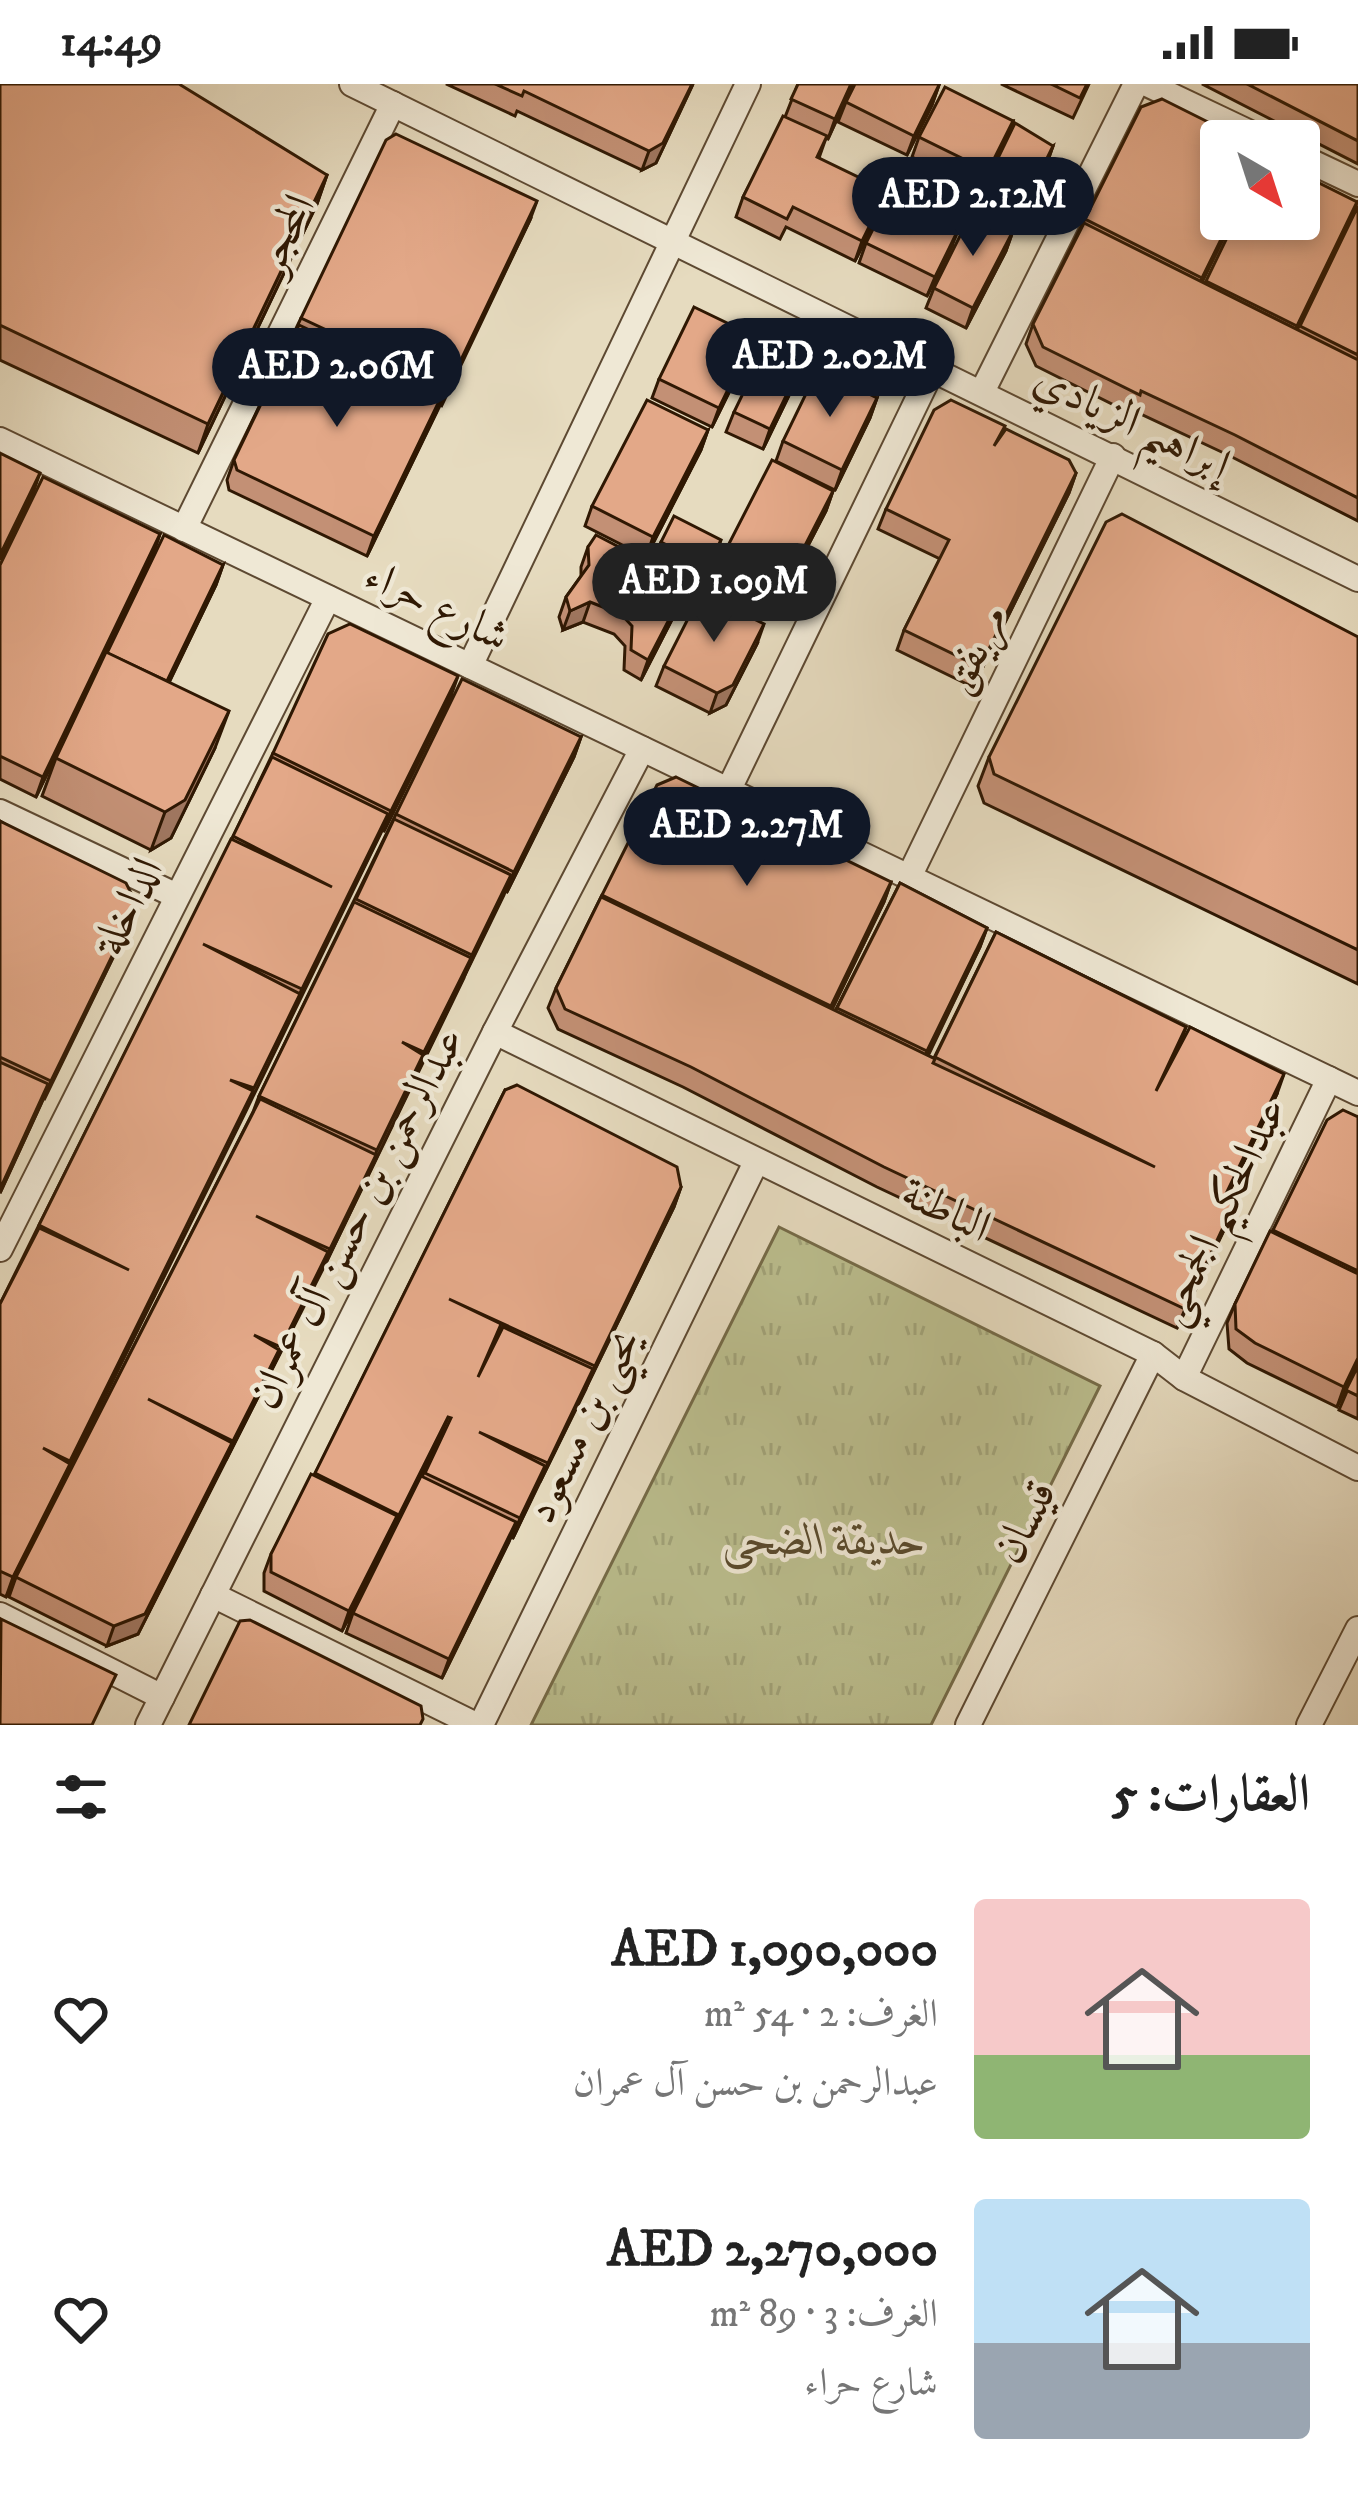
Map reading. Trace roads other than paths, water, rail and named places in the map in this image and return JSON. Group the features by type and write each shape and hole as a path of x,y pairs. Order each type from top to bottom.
{"street":[{"name":"إبراهيم الزيادي","path":"352,84 1358,580"},
{"path":"470,666 748,84"},
{"path":"982,392 1136,84"},
{"path":"1147,84 1223,120"},
{"name":"المحجر","path":"184,529 393,104"},
{"path":"1320,166 1358,184"},
{"path":"728,790 932,370"},
{"name":"شارع حراء","path":"0,440 1358,1092"},
{"name":"مريفق","path":"909,877 1113,456"},
{"name":"الداخلة","path":"0,1249 328,598"},
{"name":"عبدالرحمن بن حسن آل عمران","path":"148,1725 642,748"},
{"path":"0,812 177,896"},
{"name":"الباطنة","path":"495,1032 1153,1354 1184,1378 1358,1468"},
{"name":"عبدالحكيم الجمحي","path":"1184,1378 1329,1079"},
{"name":"يحيى بن مسعود","path":"478,1725 756,1162"},
{"name":"قيسان","path":"971,1719 1153,1354"},
{"path":"213,1595 478,1725"},
{"path":"0,1616 162,1696"},
{"path":"1309,1725 1358,1629"},
{"path":"971,1719 998,1725"}],"park label":[{"name":"حديقة الضحى","path":"824,1538"}]}
